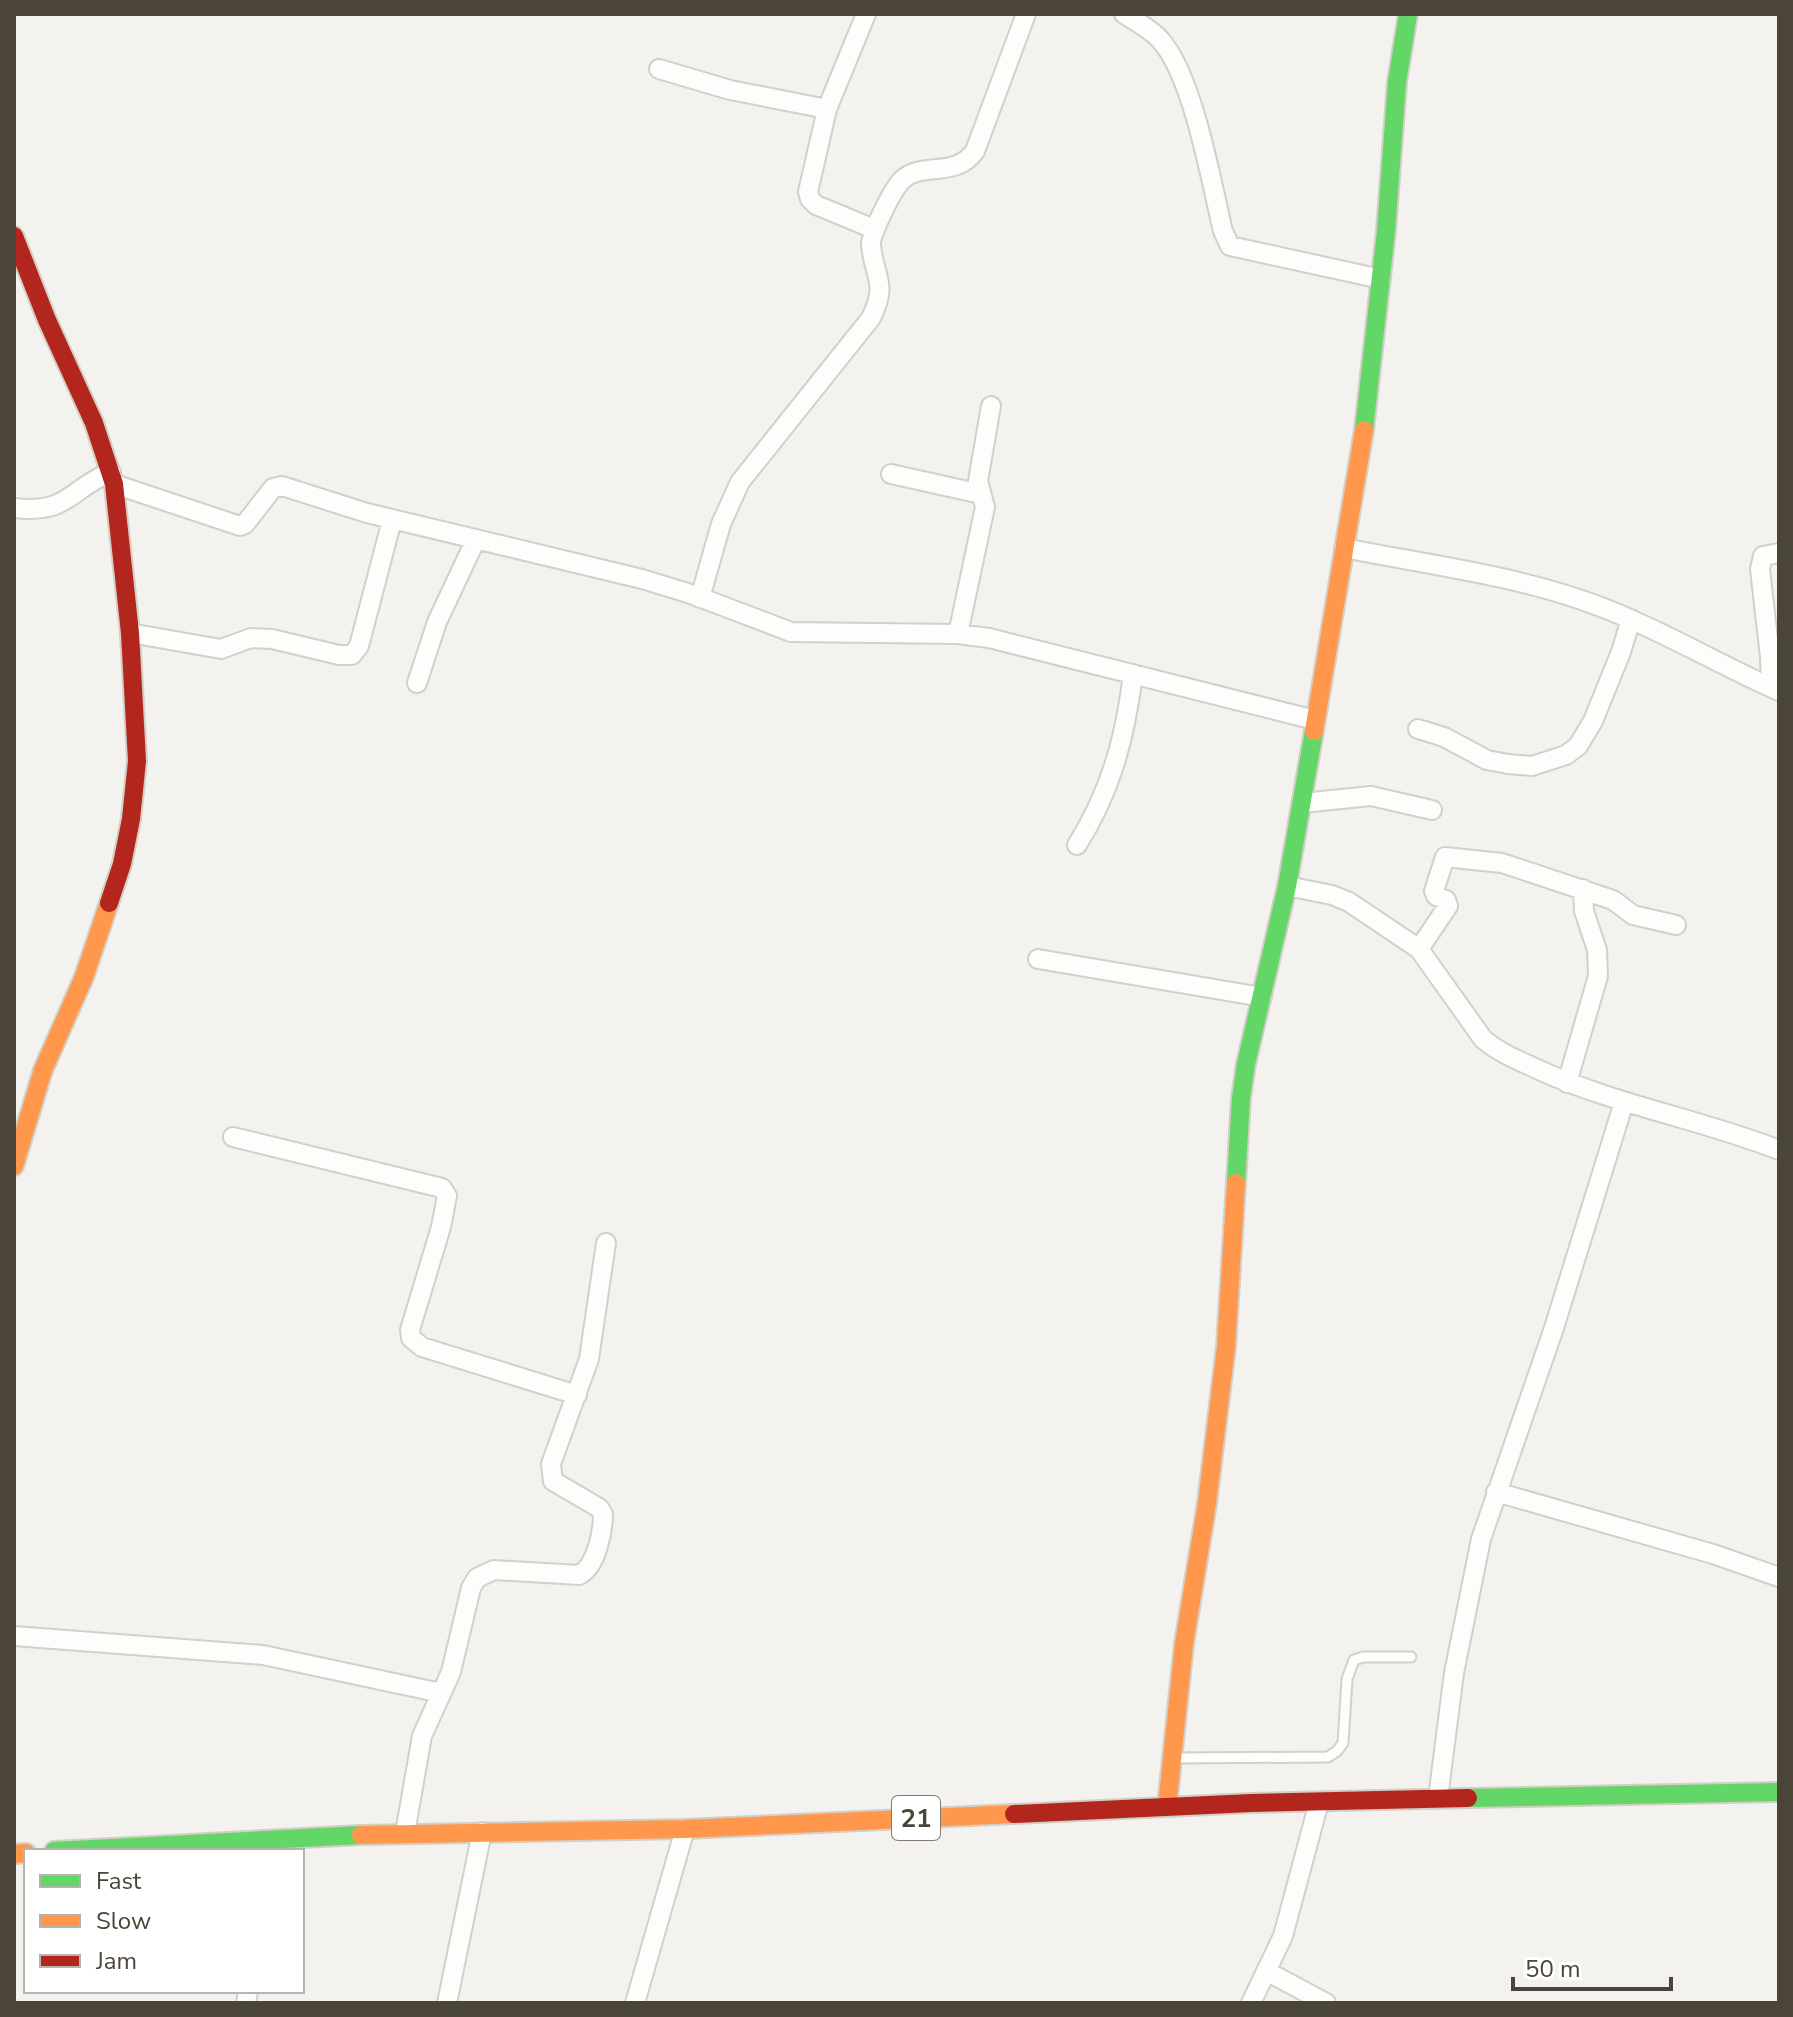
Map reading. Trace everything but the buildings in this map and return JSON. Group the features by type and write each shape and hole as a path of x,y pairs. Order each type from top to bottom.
{"main road":[{"path":"1167,1807 1184,1644 1207,1503 1226,1347 1241,1098 1287,886 1363,444 1381,279 1397,82 1408,14"},
{"path":"14,236 47,320 94,423 112,478 130,633 137,761 131,819 122,864 84,977 43,1070 14,1166"},
{"name":"21","path":"118,1849 277,1844 405,1833 685,1829 1167,1807 1779,1792"}],"street":[{"path":"866,14 827,109 808,192 816,205 874,229"},
{"path":"696,596 721,524 740,482 871,318 877,306 881,286 871,246 874,229 903,179 912,174 959,166 969,160 1026,14"},
{"path":"1124,14 1162,41 1174,60 1196,120 1223,231 1230,246 1381,279"},
{"path":"659,69 730,90 827,109"},
{"path":"958,634 985,507 978,481 991,406"},
{"path":"891,474 981,494"},
{"path":"14,508 48,509 66,502 92,480 112,478 240,526 277,486 392,520 642,579 791,632 958,634 989,638 1315,720"},
{"path":"130,633 221,649 258,637 339,655 352,655 359,646 392,520"},
{"path":"417,683 437,622 476,539"},
{"path":"1344,548 1566,595 1631,619 1775,689"},
{"path":"1775,689 1760,569 1763,556 1779,553"},
{"path":"1418,729 1444,737 1487,760 1508,764 1532,766 1566,755 1578,746 1593,721 1631,619"},
{"path":"1077,845 1103,801 1113,774 1133,674"},
{"path":"1302,803 1371,796 1432,810"},
{"path":"1419,949 1448,906 1446,900 1434,894 1445,857 1502,863 1619,902 1633,915 1676,925"},
{"path":"1287,886 1341,898 1384,923 1419,949 1483,1039 1494,1049 1567,1083 1736,1133 1779,1150"},
{"path":"1567,1083 1598,976 1599,962 1584,911 1583,889"},
{"path":"1038,959 1262,997"},
{"path":"1438,1798 1460,1635 1481,1539 1554,1328 1624,1102"},
{"path":"233,1137 442,1188 447,1196 441,1227 410,1330 411,1338 422,1347 577,1395"},
{"path":"405,1833 422,1736 451,1672 471,1588 477,1578 494,1570 579,1575 586,1572 596,1550 603,1514 599,1508 553,1481 550,1472 589,1359 606,1243"},
{"path":"1496,1492 1713,1554 1779,1577"},
{"path":"14,1636 263,1655 441,1693"},
{"path":"1251,2003 1283,1936 1319,1802"},
{"path":"635,2003 671,1887 685,1829"},
{"path":"447,2003 482,1832"},
{"path":"1266,1971 1326,2003"}],"lane":[{"path":"1172,1758 1328,1757 1343,1743 1347,1679 1354,1660 1363,1657 1411,1657"}],"traffic: fast":[{"path":"1364,430 1386,231 1397,82 1408,14"},
{"path":"1236,1183 1246,1064 1287,886 1314,731"},
{"path":"1468,1798 1779,1792"},
{"path":"92,1849 361,1835"}],"traffic: slow":[{"path":"1314,731 1364,430"},
{"path":"14,1166 43,1070 84,977 109,903"},
{"path":"1167,1807 1184,1644 1207,1503 1226,1347 1236,1183"},
{"path":"361,1835 685,1829 1014,1814"},
{"path":"14,1854 24,1853"}],"traffic: jam":[{"path":"14,236 47,320 94,423 114,484 130,633 137,761 131,819 122,864 109,903"},
{"path":"1014,1814 1251,1803 1468,1798"}]}
